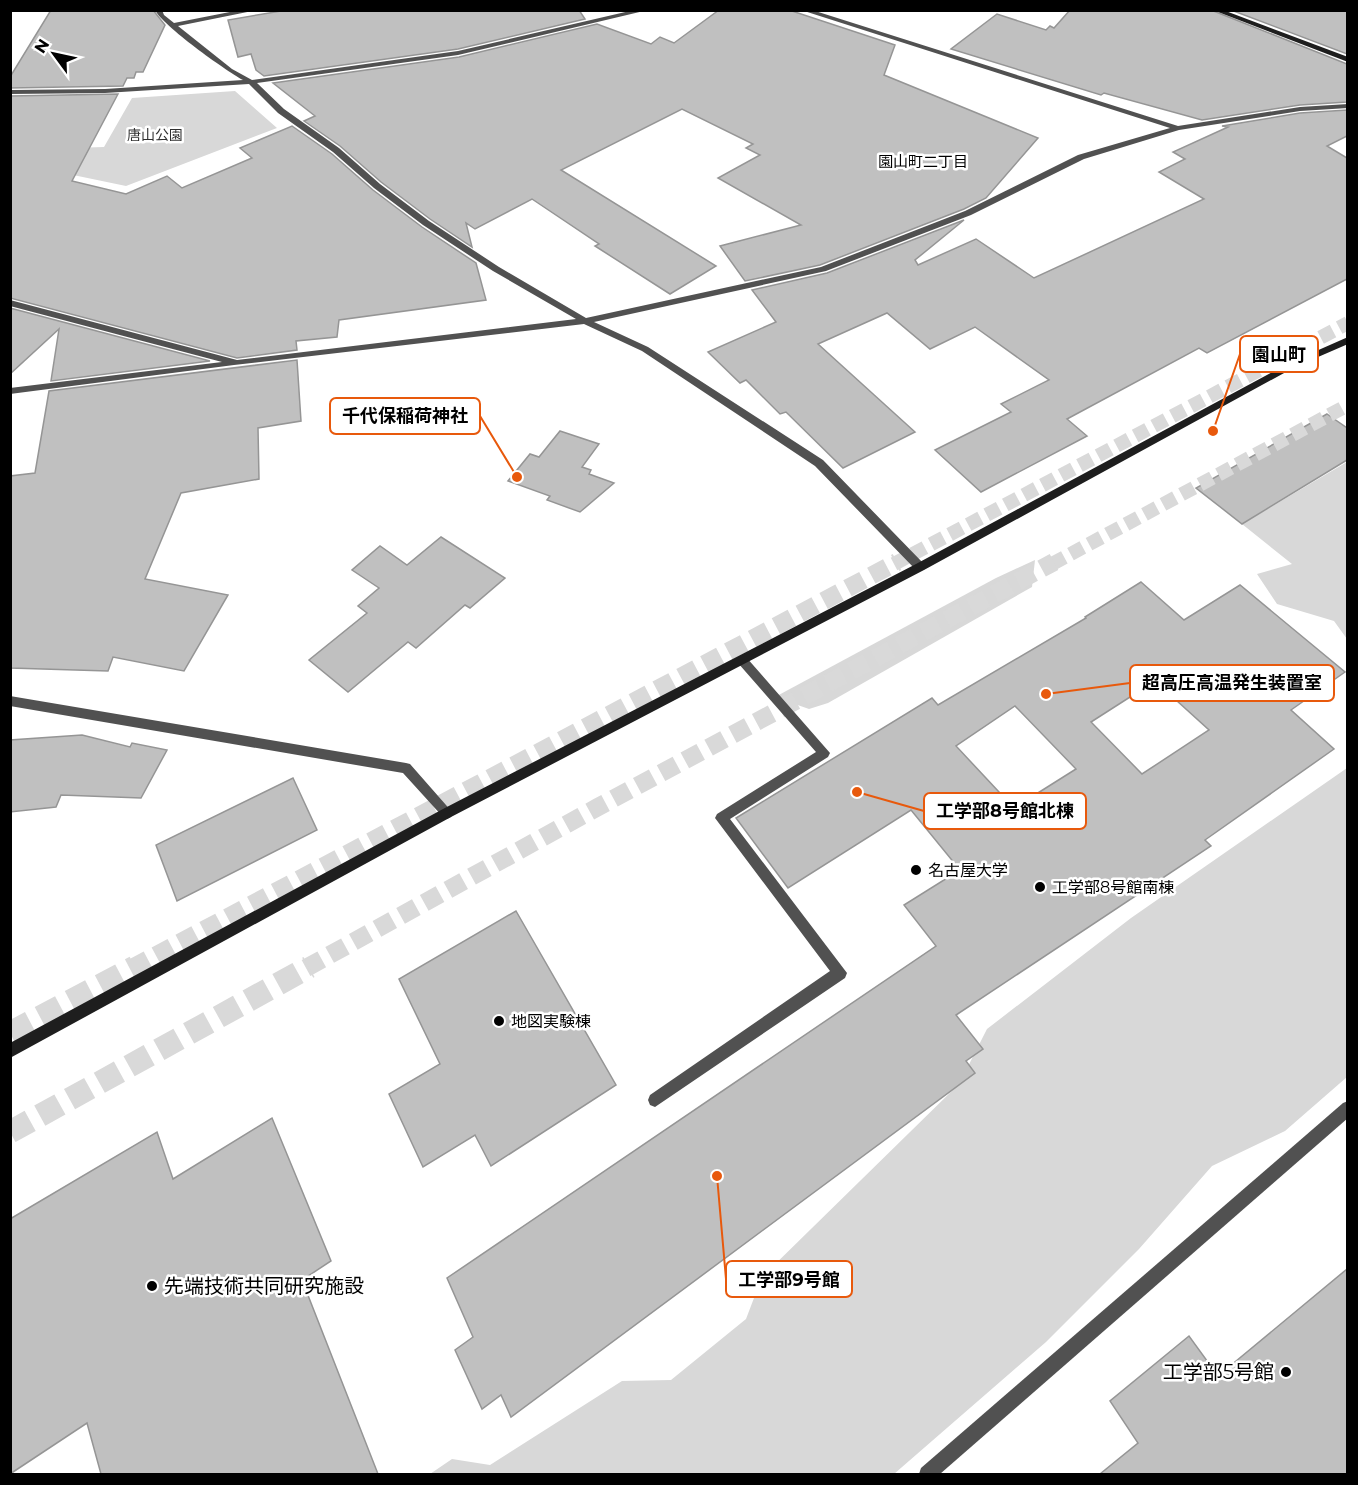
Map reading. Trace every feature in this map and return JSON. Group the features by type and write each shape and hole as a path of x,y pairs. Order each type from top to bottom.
{"street":[{"path":"159,10 161,16 172,25 230,70 251,82 281,111 336,150 426,224 496,269 585,321 645,349 819,463 920,567"},
{"path":"172,25 254,10"},
{"path":"10,92 105,91 251,82 458,53 645,10"},
{"path":"804,10 1178,128"},
{"path":"1216,10 1347,60"},
{"path":"10,391 585,321 823,269 968,213 1081,157 1178,128 1300,108 1347,106"},
{"path":"10,303 237,363"},
{"path":"10,1051 447,813 920,567 1292,365 1347,340"},
{"path":"655,1100 840,974 720,818 824,753 742,660"},
{"path":"10,701 406,768 447,813"},
{"path":"927,1474 1347,1108"}],"green space":[{"name":"唐山公園","path":"235,91 277,128 126,186 25,165 39,149 104,147 132,98"},
{"path":"1347,462 1347,639 1334,621 1277,604 1257,574 1292,564 1242,524"},
{"path":"1035,560 1032,587 828,703 809,709 775,697 996,578"},
{"path":"1347,768 1347,1077 1285,1131 1212,1166 1139,1249 1046,1342 894,1474 430,1474 452,1459 490,1465 622,1381 671,1380 746,1319 762,1277 959,1084 987,1029 1131,918"}],"building":[{"path":"51,10 153,10 165,25 143,72 136,72 134,78 127,78 123,86 10,88 10,77"},
{"path":"287,10 579,10 585,19 458,49 264,76 256,70 251,54 238,57 228,20"},
{"path":"719,10 789,10 895,45 884,75 1038,138 986,198 964,209 820,265 745,281 720,246 801,225 718,178 760,155 746,148 753,144 682,109 561,170 716,266 670,294 595,246 599,244 532,199 475,229 466,223 472,247 430,219 381,182 340,146 304,121 315,116 273,83 459,57 597,24 651,44 660,37 674,43"},
{"path":"1070,10 1211,10 1347,64 1347,102 1300,105 1202,120 1104,93 1101,95 951,49 997,14 1046,30 1050,26 1054,28"},
{"path":"1231,10 1347,10 1347,54"},
{"path":"118,94 72,181 126,194 167,176 182,188 252,158 240,148 292,126 332,154 373,190 422,227 476,263 486,300 339,320 337,337 296,341 297,350 237,358 10,298 10,96"},
{"path":"1347,110 1347,136 1327,146 1347,158 1347,279 1207,353 1199,348 1067,419 1087,436 981,492 935,450 1011,412 1001,404 1049,380 975,327 930,349 887,313 818,344 915,432 843,468 786,412 780,414 746,380 740,383 708,352 776,322 752,290 827,273 964,220 915,260 918,265 976,239 1034,278 1204,199 1159,172 1185,159 1173,152 1228,127 1222,126 1300,113"},
{"path":"10,308 210,361 51,381 59,329 10,374"},
{"path":"297,360 301,421 258,428 259,479 181,493 145,579 228,595 184,671 113,657 108,671 10,668 10,476 35,473 49,391"},
{"path":"1327,414 1347,428 1347,460 1242,524 1196,488"},
{"path":"560,431 599,444 582,467 591,470 589,474 614,483 580,512 547,500 550,496 508,481 530,454 539,457"},
{"path":"441,537 505,578 470,608 465,605 416,648 408,642 348,692 309,660 367,613 358,606 379,588 352,570 380,546 407,565"},
{"path":"1141,582 1184,620 1240,585 1345,672 1291,710 1334,749 1205,840 1211,846 956,1015 983,1049 966,1061 975,1073 511,1417 501,1395 482,1409 455,1350 473,1337 447,1278 936,946 904,905 960,870 911,810 788,888 736,818 932,698 938,705","holes":["1155,681 1209,730 1142,774 1091,722","1015,706 1076,769 1014,808 956,746"]},
{"path":"82,735 130,747 132,743 167,750 141,798 61,795 56,807 10,812 10,740"},
{"path":"293,778 317,830 177,901 156,845"},
{"name":"地図実験棟","path":"516,911 616,1085 491,1166 475,1135 423,1167 389,1094 440,1064 399,979"},
{"name":"先端技術共同研究施設","path":"272,1118 331,1261 302,1280 378,1474 101,1474 87,1423 10,1474 10,1219 157,1132 173,1179"},
{"name":"工学部5号館","path":"1347,1269 1347,1474 1100,1474 1138,1443 1110,1401 1189,1336 1218,1376"}],"tunnel":[{"path":"894,564 1348,323"},
{"path":"1052,564 1348,405"},
{"path":"132,968 897,562"},
{"path":"306,968 598,807 1054,562"},
{"path":"10,1033 135,967"},
{"path":"10,1132 309,967"}],"place":[{"name":"園山町","path":"1213,431"},
{"name":"千代保稲荷神社","path":"517,477"},
{"name":"超高圧高温発生装置室","path":"1046,694"},
{"name":"工学部8号館北棟","path":"857,792"},
{"name":"名古屋大学","path":"916,870"},
{"name":"工学部8号館南棟","path":"1040,887"},
{"name":"地図実験棟","path":"499,1021"},
{"name":"工学部9号館","path":"717,1176"},
{"name":"先端技術共同研究施設","path":"152,1286"},
{"name":"工学部5号館","path":"1286,1372"}],"district":[{"name":"園山町二丁目","path":"923,161"}]}
